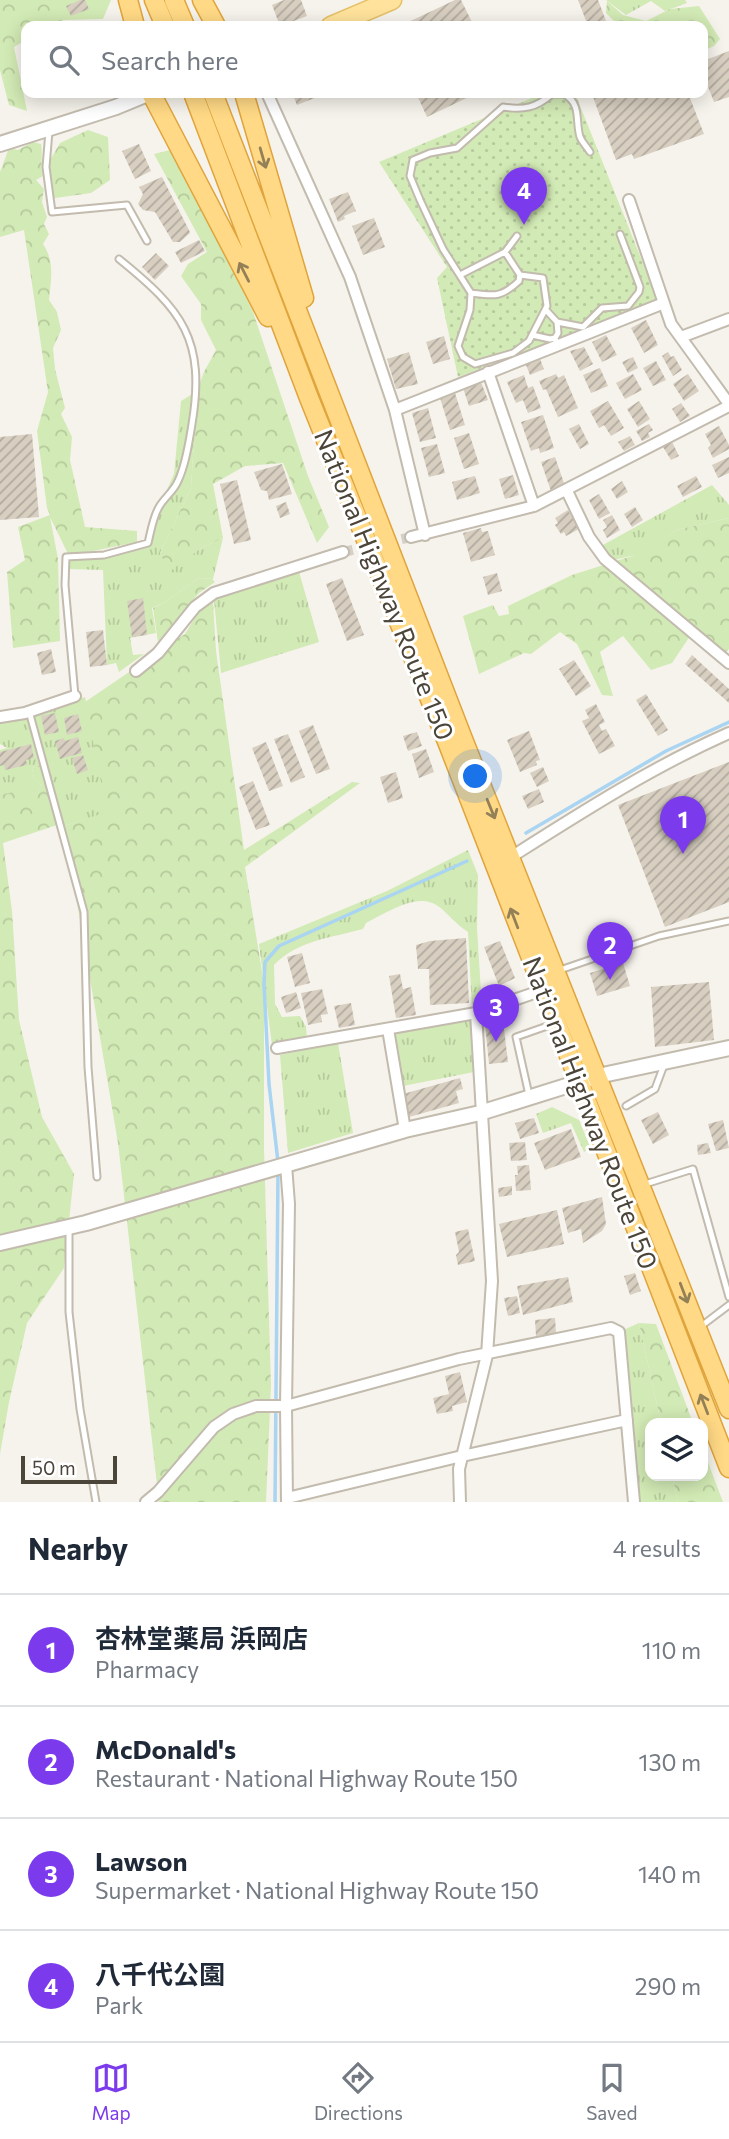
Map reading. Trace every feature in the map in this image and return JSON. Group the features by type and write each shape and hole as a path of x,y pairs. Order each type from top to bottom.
{"highway":[{"path":"128,0 134,21"},
{"path":"154,0 163,21"},
{"path":"174,0 183,21"},
{"path":"202,0 213,21"},
{"path":"154,98 309,398"},
{"name":"National Highway Route 150","path":"195,98 309,398 448,744 542,990 723,1437 729,1468"},
{"name":"National Highway Route 150","path":"214,98 463,739 729,1409"},
{"path":"245,98 331,395"}],"main road":[{"path":"343,21 392,0"}],"street":[{"path":"0,144 136,98"},
{"path":"269,98 350,277 395,410 425,535"},
{"path":"411,537 534,506 729,405 671,324 629,200"},
{"path":"395,410 556,341 664,303"},
{"path":"681,337 729,319"},
{"path":"488,372 534,506"},
{"path":"567,491 589,537 605,559 729,663"},
{"path":"136,671 158,653 203,599 222,590 343,552"},
{"path":"0,717 75,696"},
{"path":"511,857 666,762 729,733"},
{"path":"277,1048 476,1013 542,990"},
{"path":"460,1502 459,1469 487,1354 492,1281 476,1013"},
{"path":"388,1029 405,1130"},
{"path":"0,1243 69,1228 405,1130 480,1113 598,1076 729,1048"},
{"path":"286,1165 289,1204 287,1500 461,1456 627,1420"},
{"path":"146,1502 158,1492 214,1427 233,1414 256,1406 286,1406 459,1359 611,1328 619,1332 634,1502"}],"lane":[{"path":"520,275 542,278 547,306 529,341 513,353 475,364 463,357 458,346 470,310 471,293 443,249 410,176 414,160 430,153 457,148 503,107 517,109 540,105 548,98"},
{"path":"569,98 575,103 580,122 579,135 590,152"},
{"path":"49,128 46,167 52,212 127,205 147,241"},
{"path":"546,310 558,322 583,327 602,308 628,306 640,287 620,234"},
{"path":"460,275 505,252 517,236"},
{"path":"471,293 503,294 519,281 520,275 505,252"},
{"path":"75,696 65,585 66,556 104,555 148,543 158,509 178,482 189,442 196,396 195,361 185,326 154,287 119,259"},
{"path":"532,335 556,341 558,322"},
{"path":"29,711 84,912 88,1067 97,1177"},
{"path":"557,971 659,936 729,922"},
{"path":"530,1098 516,1037 556,1023"},
{"path":"626,1106 655,1089 665,1062"},
{"path":"641,1186 693,1169 729,1297"},
{"path":"69,1228 69,1312 80,1409 96,1502"},
{"path":"698,1329 729,1305"}],"green space":[{"path":"0,0 111,0 103,19 21,21 21,43 14,47 21,81 21,98 24,98 27,111 9,105 0,70"},
{"path":"606,0 685,0 687,3 665,11 651,1 626,15"},
{"path":"607,1 623,15 646,21 614,21 606,13"},
{"path":"699,6 720,39 708,49 708,21 646,21 670,9"},
{"path":"532,98 577,98 658,301 458,377 437,278 447,267 379,162"},
{"path":"88,130 108,137 110,180 91,193 48,199 46,167 60,143"},
{"path":"33,142 41,144 43,176 36,180 44,189 42,202 47,217 44,224 49,234 43,244 51,264 49,300 57,312 61,330 53,348 55,369 65,408 61,414 72,437 70,460 85,527 137,531 137,542 69,556 50,517 58,559 60,641 13,648 7,572 25,560 18,527 50,515 37,431 48,392 24,230 0,237 0,172 9,148 18,150"},
{"path":"174,149 253,312 308,476 329,527 317,543 283,463 245,466 213,484 223,538 201,548 169,572 160,553 191,488 197,391 216,350 201,320 201,304 181,276 188,264 207,252 154,154"},
{"path":"197,391 191,488 160,553 169,571 201,548 223,538 213,579 199,578 152,608 156,633 130,638 133,655 144,654 119,672 116,663 107,665 103,570 68,569 66,555 100,555 145,540 174,474 181,401"},
{"path":"712,485 729,505 729,518 676,530 635,555 614,560 601,546"},
{"path":"729,518 729,649 724,654 692,633 672,663 651,670 623,636 600,652 613,696 602,695 577,644 560,632 531,654 524,653 479,674 463,616 493,605 499,616 509,614 508,606 572,575 632,556 676,530"},
{"path":"298,568 319,642 221,673 214,600"},
{"path":"199,578 212,579 215,582 199,593 158,642 153,608"},
{"path":"213,602 216,651 244,850 352,782 360,783 245,867 264,984 264,1148 271,1386 266,1502 159,1502 118,1143 64,826 107,812 85,702 185,634 203,605"},
{"path":"85,697 109,812 64,826 35,731 42,765 32,768 34,779 42,786 38,793 0,796 0,750 7,748 0,744 0,720"},
{"path":"44,764 60,824 3,843 12,911 19,1020 42,1117 74,1174 64,1268 27,1323 0,1454 0,795 30,788 38,793 42,786 34,779 32,768"},
{"path":"468,850 478,875 477,928 482,1008 472,1009 468,932 438,906 430,902 411,902 366,923 363,929 304,945 274,965 275,1004 282,1017 300,1016 306,1027 307,1039 272,1045 259,944 387,891"},
{"path":"469,1014 479,1071 398,1087 392,1028"},
{"path":"338,1043 353,1133 288,1153 280,1055"},
{"path":"552,1107 579,1120 591,1149 584,1152 571,1123 543,1133 536,1114"},
{"path":"639,1323 660,1418 645,1418 645,1481 673,1481 678,1502 636,1502 619,1332"},
{"path":"639,1323 656,1324 691,1418 660,1418"},
{"path":"708,1462 723,1502 678,1502 673,1481 708,1481"}],"building":[{"path":"85,0 89,9 71,16 66,6"},
{"path":"284,0 301,0 307,16 294,21 278,21 272,5"},
{"path":"455,0 461,0 472,21 411,21"},
{"path":"578,0 598,0 606,21 586,21"},
{"path":"729,51 729,97 714,102 708,87 708,59"},
{"path":"294,98 314,98 297,105"},
{"path":"418,98 467,98 427,117"},
{"path":"593,98 690,98 704,134 634,159 632,154 616,160"},
{"path":"139,144 151,171 135,179 122,151"},
{"path":"162,177 190,233 180,242 173,242 155,212 143,210 138,204 143,194 139,187"},
{"path":"348,192 356,211 338,222 329,199"},
{"path":"374,218 385,247 363,255 352,226"},
{"path":"199,240 205,251 181,263 175,252"},
{"path":"156,253 169,266 155,280 142,267"},
{"path":"646,320 658,345 644,353 631,328"},
{"path":"606,335 617,355 602,362 592,342"},
{"path":"444,336 450,359 433,364 426,342"},
{"path":"584,347 593,364 580,371 570,351"},
{"path":"409,352 418,384 396,389 387,359"},
{"path":"668,352 671,357 674,356 682,370 673,376 662,356"},
{"path":"633,357 638,368 628,373 622,362"},
{"path":"540,359 544,369 530,375 526,365"},
{"path":"656,361 666,380 653,386 643,368"},
{"path":"600,368 608,386 591,393 583,375"},
{"path":"556,374 558,378 564,375 578,408 558,417 546,389 543,390 539,381"},
{"path":"633,374 642,390 625,399 616,383"},
{"path":"688,374 699,391 684,401 673,384"},
{"path":"524,375 528,388 533,386 541,408 528,413 523,400 516,403 507,382"},
{"path":"481,382 488,400 469,406 463,388"},
{"path":"455,393 465,425 450,430 440,398"},
{"path":"608,401 624,428 611,436 604,425 599,428 590,411"},
{"path":"639,401 650,419 638,427 627,409"},
{"path":"681,403 690,416 680,422 672,409"},
{"path":"428,408 436,438 420,442 412,413"},
{"path":"543,415 554,448 540,453 539,448 531,451 521,422"},
{"path":"579,424 589,444 580,449 569,429"},
{"path":"649,424 653,430 648,433 650,437 642,441 636,431"},
{"path":"719,426 729,449 713,458 708,448 711,445 705,434"},
{"path":"469,433 479,464 464,469 454,438"},
{"path":"32,434 39,517 0,520 0,437"},
{"path":"630,436 635,445 624,451 618,442"},
{"path":"672,442 679,456 671,460 663,447"},
{"path":"437,444 445,473 429,477 421,448"},
{"path":"555,457 565,486 551,491 541,462"},
{"path":"729,457 729,473 718,478 712,465"},
{"path":"282,464 292,494 269,500 267,491 261,490 254,472"},
{"path":"513,475 519,495 505,499 499,479"},
{"path":"475,476 480,493 457,500 452,482"},
{"path":"696,476 702,487 683,497 677,486"},
{"path":"237,480 251,540 234,544 220,484"},
{"path":"622,481 628,492 617,499 611,489"},
{"path":"599,494 610,513 599,519 589,500"},
{"path":"286,502 290,514 280,518 276,506"},
{"path":"635,507 643,520 632,527 624,514"},
{"path":"568,510 579,529 566,536 564,532 561,534 555,525 558,523 555,518"},
{"path":"612,515 620,530 607,538 603,530 607,527 603,520"},
{"path":"481,528 482,532 488,531 495,555 471,562 463,533"},
{"path":"497,573 502,591 488,595 483,577"},
{"path":"342,578 364,635 347,641 326,584"},
{"path":"143,598 147,635 132,637 127,601"},
{"path":"103,630 107,665 90,667 86,632"},
{"path":"51,649 56,672 42,675 37,653"},
{"path":"692,655 729,689 729,703 685,664"},
{"path":"574,660 591,686 576,696 559,669"},
{"path":"646,694 668,730 658,736 636,700"},
{"path":"596,704 605,722 599,725 602,731 606,729 615,746 599,754 582,721 589,718 585,710"},
{"path":"55,713 59,732 45,735 41,716"},
{"path":"78,714 82,731 67,735 64,718"},
{"path":"313,725 330,769 316,774 299,731"},
{"path":"529,731 540,760 536,761 537,765 520,772 507,740"},
{"path":"417,732 422,746 408,751 403,736"},
{"path":"288,734 305,777 291,783 274,739"},
{"path":"78,737 82,753 60,759 55,741"},
{"path":"266,742 283,786 269,791 252,748"},
{"path":"31,744 34,758 26,760 27,765 5,770 4,765 0,766 0,752"},
{"path":"426,749 434,772 419,778 412,754"},
{"path":"83,755 88,770 77,774 72,758"},
{"path":"729,762 729,902 665,927 618,805"},
{"path":"543,767 549,781 537,787 530,773"},
{"path":"396,772 403,798 388,803 380,777"},
{"path":"253,781 270,825 256,830 239,787"},
{"path":"539,789 544,802 528,809 522,796"},
{"path":"466,938 469,1003 430,1005 429,969 418,969 416,945"},
{"path":"500,941 515,978 499,986 484,947"},
{"path":"302,953 310,983 295,987 287,957"},
{"path":"623,963 630,986 597,996 590,973"},
{"path":"400,974 403,989 411,987 416,1015 396,1018 389,976"},
{"path":"709,982 714,1040 655,1047 651,987"},
{"path":"322,989 328,1014 321,1015 322,1022 308,1025 301,993"},
{"path":"296,992 301,1008 286,1013 281,997"},
{"path":"351,1003 355,1025 339,1028 334,1006"},
{"path":"503,1021 508,1062 489,1064 485,1023"},
{"path":"460,1078 463,1089 456,1091 459,1103 409,1117 403,1094"},
{"path":"658,1112 669,1135 653,1144 641,1120"},
{"path":"534,1118 539,1133 520,1139 515,1123"},
{"path":"723,1120 729,1148 716,1151 708,1124"},
{"path":"571,1129 581,1157 545,1170 534,1143"},
{"path":"525,1142 527,1160 511,1161 509,1143"},
{"path":"708,1143 711,1153 698,1155 697,1145"},
{"path":"529,1165 531,1190 516,1191 517,1166"},
{"path":"512,1186 512,1195 499,1197 498,1188"},
{"path":"602,1197 606,1224 602,1231 583,1243 581,1229 568,1233 562,1208"},
{"path":"557,1210 564,1244 507,1257 499,1224"},
{"path":"468,1229 475,1261 458,1265 456,1255 459,1252 455,1232"},
{"path":"635,1273 641,1291 630,1295 624,1276"},
{"path":"568,1277 573,1302 523,1315 517,1286"},
{"path":"517,1296 520,1313 508,1316 504,1298"},
{"path":"555,1318 556,1333 536,1336 535,1320"},
{"path":"460,1372 467,1402 452,1406 453,1411 437,1414 433,1398 449,1394 445,1376"}],"waterway":[{"path":"526,833 666,751 729,722"},
{"path":"278,1162 269,1084 265,962 279,946 467,861"},
{"path":"275,1502 278,1170"}],"tunnel":[{"path":"343,552 411,537"}],"place":[{"name":"八千代公園","path":"524,225"},
{"name":"杏林堂薬局 浜岡店","path":"683,854"},
{"name":"McDonald's","path":"610,980"},
{"name":"Lawson","path":"496,1042"}]}
